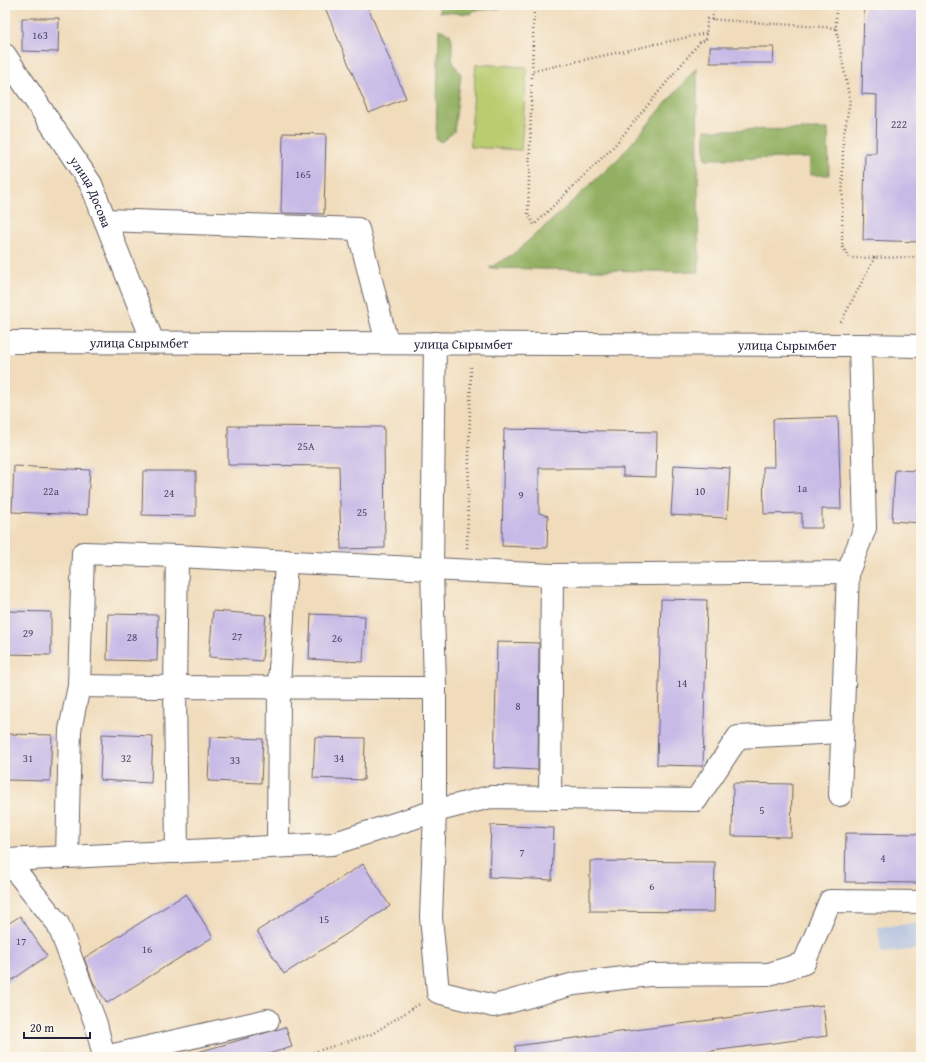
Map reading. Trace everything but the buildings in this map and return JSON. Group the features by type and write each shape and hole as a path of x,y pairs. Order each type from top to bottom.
{"street":[{"name":"улица Досова","path":"5,55 91,184 153,342"},
{"path":"105,220 358,229 387,343"},
{"name":"улица Сырымбет","path":"5,342 921,346"},
{"path":"434,343 432,569 435,688 435,811 431,916 438,992 494,1006 574,984 649,975 769,974 804,963 830,901 921,902"},
{"path":"840,795 848,572 864,528 860,345"},
{"path":"67,857 70,730 79,686 83,553 286,561 552,575 848,572"},
{"path":"177,556 175,688 177,852"},
{"path":"278,846 279,687 286,561"},
{"path":"550,798 552,575"},
{"path":"79,686 175,688 435,688"},
{"path":"6,859 332,844 435,811 490,797 696,800 738,737 842,732"},
{"path":"6,859 58,924 96,1024 104,1057 268,1020"}],"path":[{"path":"534,5 528,214 534,225 614,146 700,42 706,40 707,19 836,28"},
{"path":"712,20 714,5"},
{"path":"836,5 836,28 850,101 843,139 842,246 850,258 921,257"},
{"path":"532,71 707,33"},
{"path":"838,327 875,257"},
{"path":"467,571 472,344"},
{"path":"298,1057 372,1034 438,992"}],"shaded area":[{"path":"921,923 921,949 881,953 878,927"}],"green space":[{"path":"440,5 501,5 499,9 475,10 471,14 439,12"},
{"path":"439,29 450,34 452,43 452,59 461,74 454,132 441,142 436,139"},
{"path":"476,64 527,67 521,150 470,147"},
{"path":"697,67 699,272 489,268 513,254 619,158"},
{"path":"828,129 829,175 810,175 810,158 705,159 705,130"}]}
